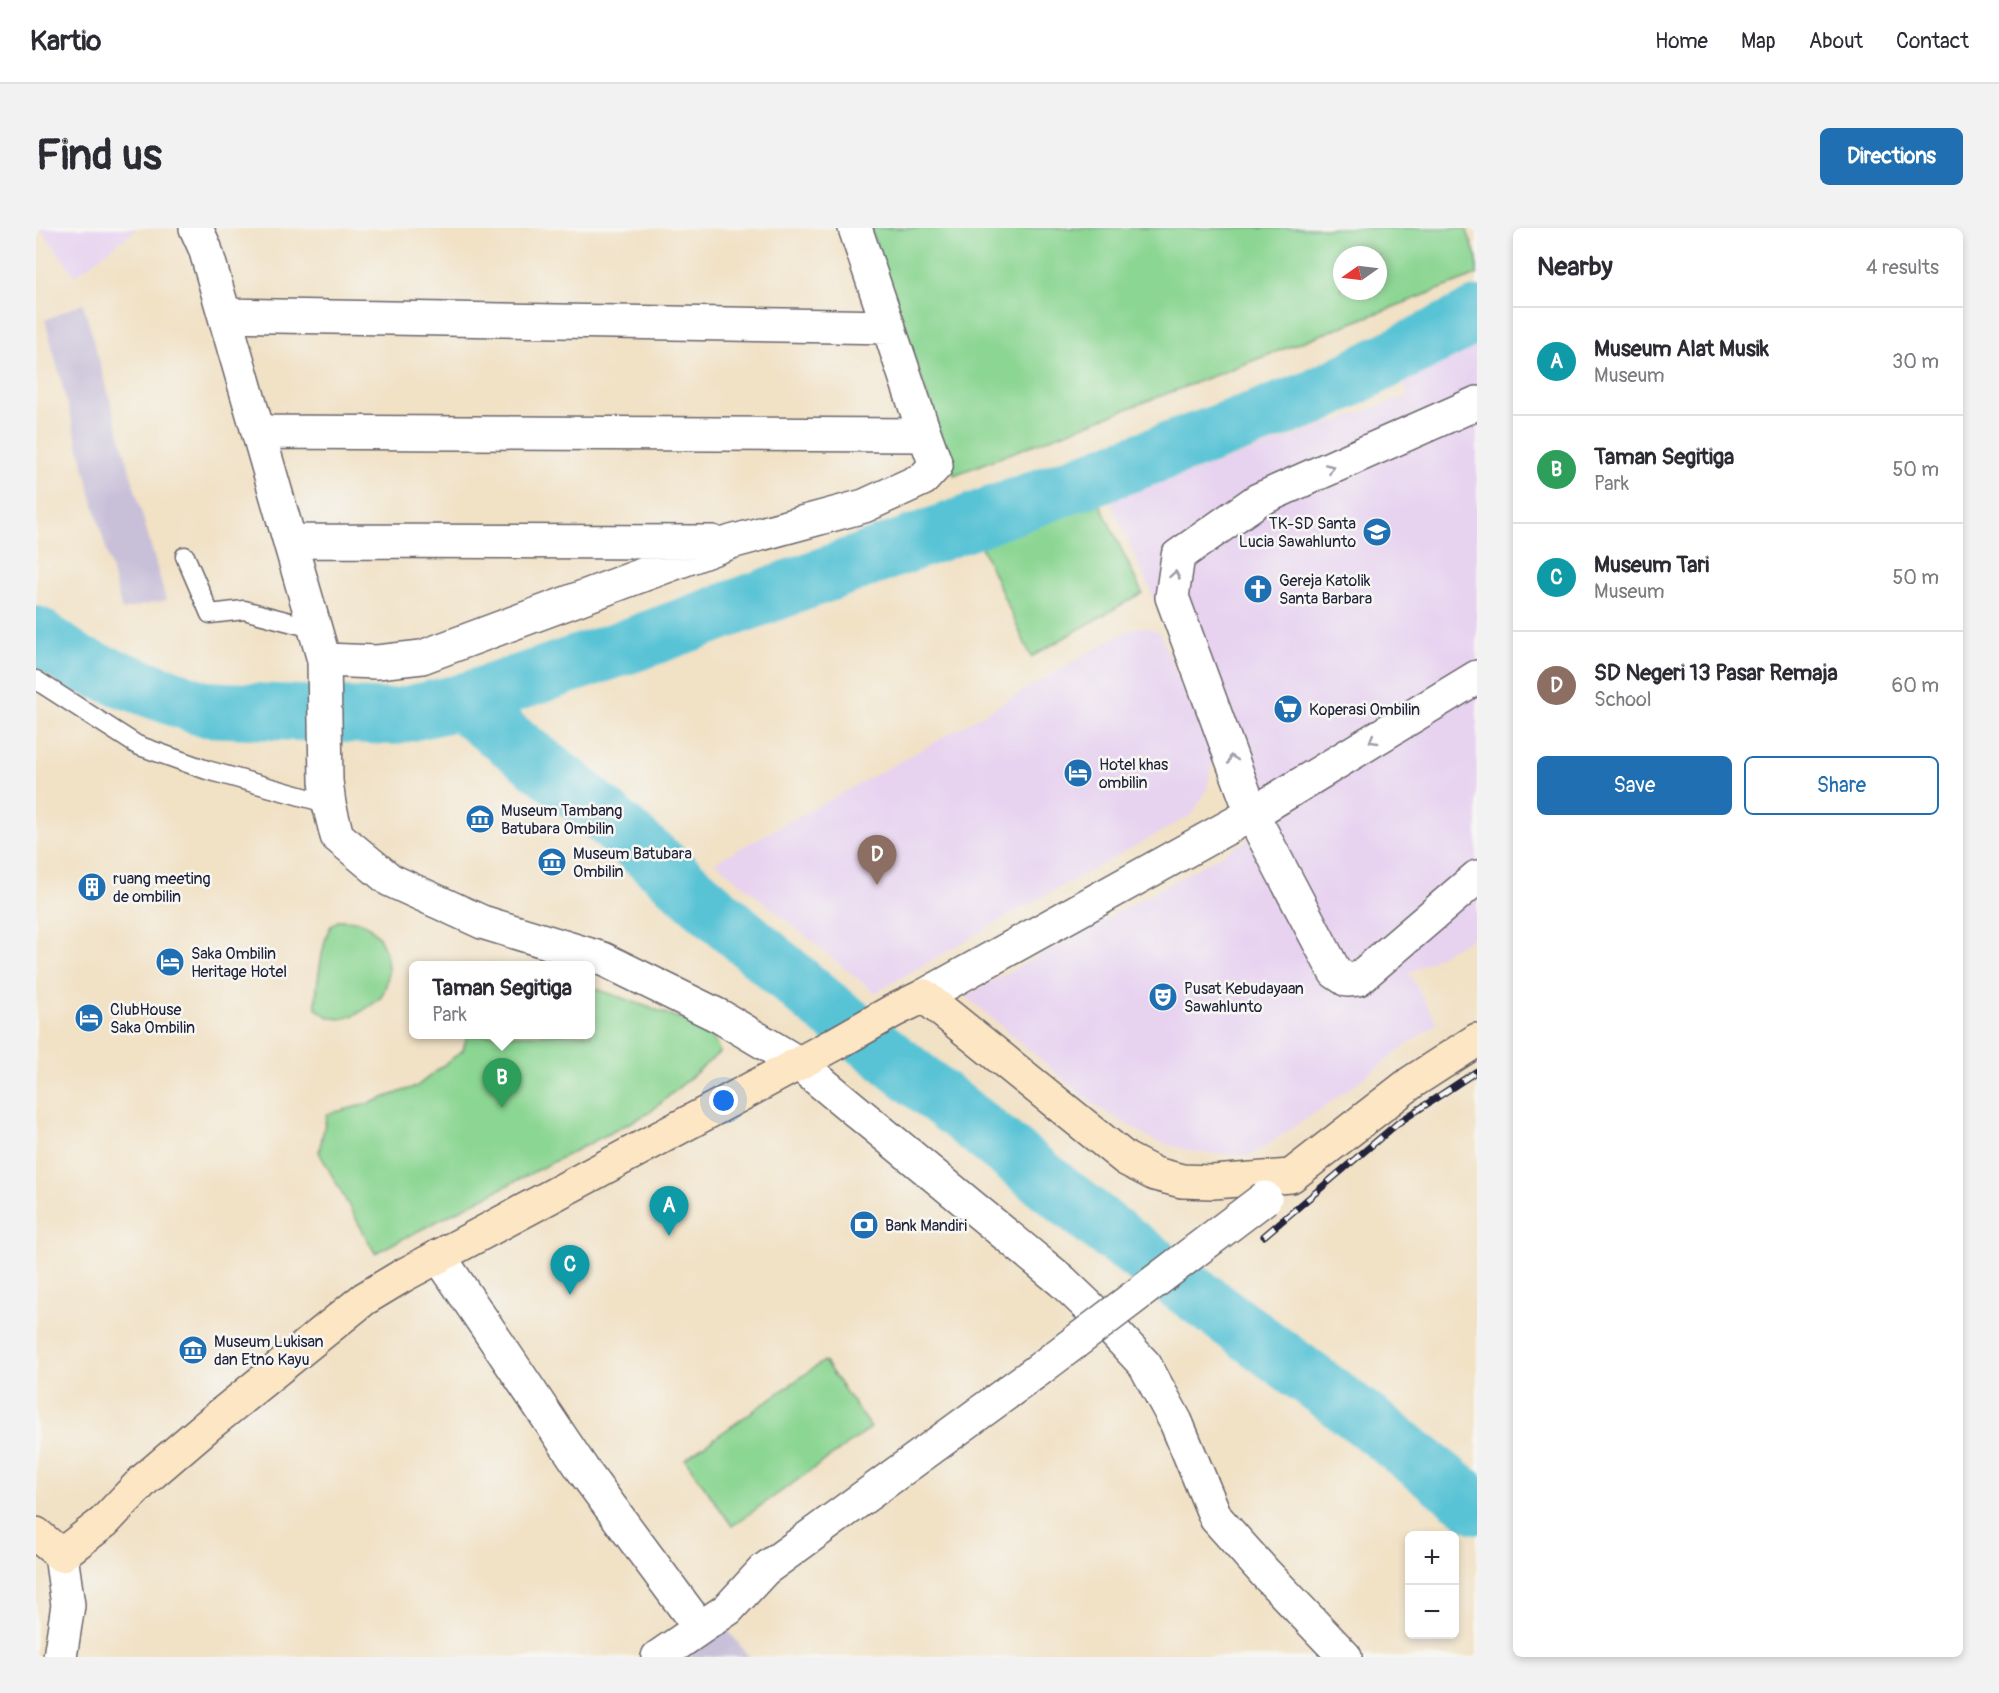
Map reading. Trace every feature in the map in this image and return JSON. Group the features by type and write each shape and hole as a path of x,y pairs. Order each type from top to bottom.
{"main road":[{"path":"36,1533 61,1556 104,1522 144,1480 207,1426 364,1299 439,1256 924,996 1126,1159 1155,1174 1182,1181 1213,1182 1291,1176 1412,1082 1477,1040"}],"street":[{"path":"196,228 205,248 316,629 325,670 328,793 337,836 390,880 482,922 603,959 721,1017 798,1063 1062,1281 1145,1365 1176,1422 1216,1518 1346,1657"},
{"path":"325,670 422,657 731,542 864,506 923,479 936,465 855,228"},
{"path":"225,315 888,327"},
{"path":"1477,403 1258,500 1178,556 1172,597 1252,814 1335,972 1347,980 1358,979 1477,877"},
{"path":"258,432 925,435"},
{"path":"291,542 731,542"},
{"path":"924,996 1252,814 1477,677"},
{"path":"658,1657 729,1609 764,1570 1037,1371 1291,1176"},
{"path":"439,1256 583,1470 700,1628"},
{"path":"60,1657 68,1605 61,1556"}],"lane":[{"path":"184,556 210,614 243,610 316,629"},
{"path":"36,680 137,745 207,770 328,793"}],"shaded area":[{"path":"40,228 138,228 75,276"},
{"path":"83,303 166,600 122,610 45,320"},
{"path":"1477,339 1477,935 1409,973 1437,1023 1324,1107 1250,1156 1195,1152 1156,1141 1094,1105 966,996 1261,833 1110,501 1408,396 1399,368"},
{"path":"1146,627 1159,632 1213,757 1207,789 1193,814 1024,907 875,993 715,862 930,745 1130,629"},
{"path":"725,1626 749,1657 683,1657"}],"green space":[{"path":"870,228 1466,228 1477,259 1477,275 954,475"},
{"path":"1100,504 1142,593 1031,657 979,542"},
{"path":"339,920 360,922 373,931 384,948 388,968 385,988 380,998 356,1014 343,1019 329,1017 316,1008 325,941 331,926"},
{"path":"595,988 693,1023 710,1033 720,1052 649,1113 375,1253 319,1152 327,1114 367,1104 417,1086 463,1050 466,1039 595,1039"},
{"path":"824,1361 871,1428 732,1526 685,1459"}],"waterway":[{"path":"36,634 79,664 204,709 393,717 460,702 634,644 1313,398 1477,315"},
{"path":"460,702 574,790 816,999 1105,1228 1367,1421 1477,1506"}],"railway":[{"path":"1264,1236 1398,1123 1477,1071"}],"place":[{"name":"TK-SD Santa Lucia Sawahlunto","path":"1377,532"},
{"name":"Gereja Katolik Santa Barbara","path":"1258,589"},
{"name":"Koperasi Ombilin","path":"1288,709"},
{"name":"Hotel khas ombilin","path":"1078,773"},
{"name":"Museum Tambang Batubara Ombilin","path":"480,819"},
{"name":"Museum Batubara Ombilin","path":"552,862"},
{"name":"SD Negeri 13 Pasar Remaja","path":"877,885"},
{"name":"ruang meeting de ombilin","path":"92,887"},
{"name":"Saka Ombilin Heritage Hotel","path":"170,962"},
{"name":"Pusat Kebudayaan Sawahlunto","path":"1163,997"},
{"name":"ClubHouse Saka Ombilin","path":"89,1018"},
{"name":"Taman Segitiga","path":"502,1108"},
{"name":"Bank Mandiri","path":"864,1225"},
{"name":"Museum Alat Musik","path":"669,1236"},
{"name":"Museum Tari","path":"570,1295"},
{"name":"Museum Lukisan dan Etno Kayu","path":"193,1350"}]}
